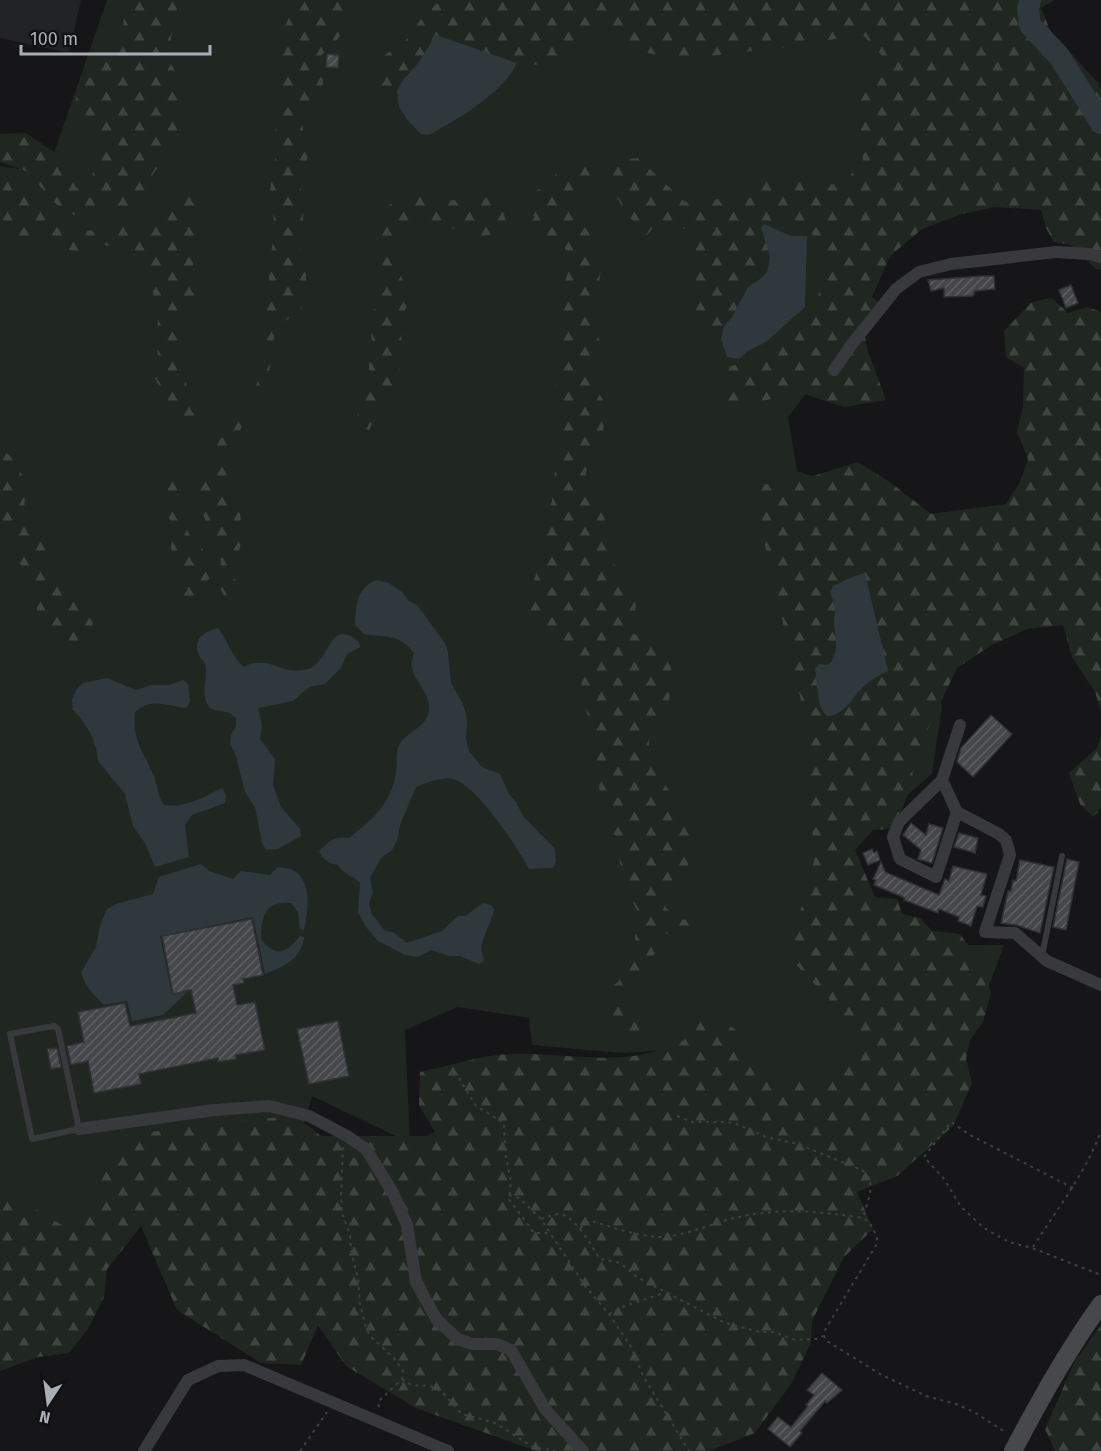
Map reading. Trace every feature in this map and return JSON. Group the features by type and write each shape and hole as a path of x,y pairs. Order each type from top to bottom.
{"street":[{"path":"834,370 896,289 919,272 951,264 1056,252 1101,257"},
{"path":"957,812 936,877 900,858 893,837 899,822 942,780 960,724"},
{"path":"942,780 957,812 1006,840 1010,855 985,932 1015,933 1047,961 1101,985"},
{"path":"80,1129 214,1110 269,1106 309,1116 347,1136 366,1149 393,1193 407,1225 416,1282 437,1320 459,1339 472,1344 497,1344 511,1350 545,1409 583,1451"},
{"path":"1015,1446 1055,1372 1077,1336 1101,1304"},
{"path":"144,1451 189,1380 218,1366 244,1365 448,1451"}],"lane":[{"path":"1042,957 1062,856"},
{"path":"54,1026 58,1029 80,1129 32,1139 10,1034 54,1026"}],"path":[{"path":"459,1078 476,1106 504,1123 505,1152 511,1182 510,1202 534,1233 549,1233"},
{"path":"677,1116 692,1122 737,1124 766,1137 798,1144 862,1170 869,1175 871,1182 863,1218"},
{"path":"1073,1188 970,1135 951,1122 924,1156 944,1179 961,1207 984,1228 1009,1242 1032,1248 1101,1275"},
{"path":"1032,1248 1073,1188 1095,1148 1101,1131"},
{"path":"347,1136 342,1157 342,1213 350,1235 360,1304 370,1336 403,1371 402,1379 378,1402 388,1425"},
{"path":"509,1195 519,1198 541,1219 585,1286 609,1314 631,1347 643,1376 690,1451"},
{"path":"580,1228 591,1221 644,1236 661,1237 677,1235 730,1219 780,1211 807,1210 863,1218 875,1231 878,1242 825,1330 824,1336 827,1341 880,1374 926,1396 956,1404 974,1412 1015,1446"},
{"path":"541,1219 558,1214 563,1215 580,1228 600,1259 621,1263 637,1277 664,1293 725,1323 760,1332 774,1332 795,1340 816,1339 824,1336"},
{"path":"609,1314 624,1305 664,1293"},
{"path":"402,1379 414,1387 435,1388 462,1414 495,1423 533,1447 555,1451"},
{"path":"300,1451 333,1402"}],"shaded area":[{"path":"0,0 81,0 69,53 0,38"},
{"path":"433,34 517,63 491,95 429,135 421,134 409,122 399,107 397,91 403,80 419,62 435,36"},
{"path":"764,224 791,236 807,236 805,307 766,342 748,351 739,359 727,357 721,339 724,326 732,317 748,287 767,272 770,257 761,228"},
{"path":"865,573 888,671 866,684 839,713 827,716 819,701 815,669 819,664 831,663 836,651 835,605 830,593 833,586"},
{"path":"378,580 389,583 417,605 445,643 451,683 466,713 466,739 469,751 482,767 500,774 523,816 555,849 556,862 553,868 529,869 496,818 463,784 453,779 443,779 416,787 392,850 381,858 370,878 373,893 369,903 372,914 385,931 393,932 407,943 442,931 458,916 465,916 483,903 491,905 494,909 493,915 481,947 483,962 479,964 460,956 449,956 431,950 418,957 405,955 378,941 366,927 358,912 360,883 338,865 326,861 319,851 332,840 349,838 379,811 393,784 401,742 426,720 428,714 427,696 413,672 414,653 397,639 364,634 355,625 359,597 366,587"},
{"path":"218,628 236,659 244,667 260,663 299,671 316,664 336,637 341,634 349,635 359,642 360,647 347,654 341,668 325,684 309,687 293,701 258,708 262,725 260,739 275,759 273,785 281,807 300,829 301,836 278,849 266,850 262,843 255,807 245,792 236,756 230,743 236,726 236,718 230,713 211,709 205,699 206,667 197,646 200,637"},
{"path":"107,678 136,690 152,685 169,685 183,680 188,684 190,702 186,708 159,704 141,707 135,712 135,731 164,805 187,804 222,788 226,795 225,803 192,815 185,825 189,857 155,867 145,843 133,826 125,794 98,761 91,734 73,710 72,700 76,690 83,683"},
{"path":"201,864 209,871 233,879 241,871 270,875 278,867 291,869 299,875 304,881 308,897 304,930 300,929 298,912 291,903 275,904 270,907 264,917 261,939 276,951 286,949 300,936 304,937 302,945 290,961 265,974 253,917 160,936 172,995 187,992 163,1015 132,1021 127,1001 104,1005 82,977 81,972 96,947 100,926 107,909 116,904 153,894 159,877"}],"green space":[{"path":"107,0 976,0 866,238 853,333 788,417 797,471 867,495 905,538 942,707 932,774 853,841 867,946 1004,945 946,1104 885,1161 718,1047 621,1053 532,1045 529,1018 458,1007 405,1030 410,1143 312,1096 298,1146 97,1228 55,1248 0,1217 0,166 47,173"},
{"path":"126,0 179,0 167,57 179,78 183,112 175,144 153,174 139,208 74,215 57,205 26,171 0,162 0,134 26,133 61,157 76,188 92,182 96,136 75,101 88,66 121,43"},
{"path":"297,0 341,0 346,18 340,36 321,57 323,82 318,99 304,102 302,107 303,142 308,151 300,180 306,204 303,216 304,237 300,247 301,260 306,270 306,294 301,309 275,329 267,387 248,414 231,449 231,486 240,510 242,538 239,552 233,557 230,566 237,584 234,593 225,597 220,588 220,556 204,517 200,490 209,477 211,469 209,444 214,435 224,431 233,411 245,404 254,391 261,373 264,325 269,297 269,267 275,228 270,190 275,159 274,139 284,78 280,37"},
{"path":"441,0 1055,0 1041,8 1050,30 1101,89 1101,269 1097,270 1071,245 1054,242 1046,228 1041,210 995,207 962,214 922,229 890,256 872,297 881,304 863,325 867,349 886,400 844,407 799,392 743,406 719,401 729,367 775,351 795,317 815,304 828,268 812,234 790,223 770,235 761,296 728,338 708,336 689,320 693,256 689,230 659,221 646,236 624,211 612,186 600,174 606,162 638,158 685,202 733,198 760,178 841,185 863,162 859,104 884,58 862,34 829,40 798,54 777,45 769,49 680,60 648,53 614,34 594,28 587,40 571,46 547,65 514,64 442,36 434,53 403,91 387,97 380,92 379,59 405,41 426,12"},
{"path":"594,160 590,174 596,180 596,188 585,191 571,209 590,234 602,263 594,316 601,350 594,380 605,404 602,447 587,468 582,493 597,506 603,516 606,522 611,559 637,592 633,633 660,649 670,664 671,689 668,703 650,738 649,751 657,771 686,820 689,833 688,875 673,882 664,897 666,908 681,919 691,921 693,931 686,935 674,931 658,937 656,951 630,1000 629,1008 644,1020 643,1033 638,1041 632,1042 608,1017 607,996 609,990 619,981 626,959 636,951 635,935 640,927 641,918 624,884 615,836 600,793 581,681 566,652 551,634 539,625 528,608 529,597 544,548 546,517 552,501 559,422 556,379 563,353 556,311 571,263 565,248 554,240 530,233 528,225 535,217 527,211 528,196 551,182 556,174 565,170 567,162"},
{"path":"8,180 19,181 50,223 66,233 93,230 116,224 148,225 163,204 174,196 189,196 198,201 199,212 191,248 196,289 190,312 182,326 177,357 179,370 197,404 198,426 194,431 164,397 154,375 158,357 156,331 158,322 148,266 128,250 100,244 79,255 50,243 0,236 0,183"},
{"path":"417,193 454,200 491,197 503,211 506,228 493,234 471,239 451,227 436,228 422,224 411,226 402,233 390,256 404,282 409,303 403,313 399,372 404,391 383,408 369,430 358,427 357,418 360,395 369,370 369,349 372,342 370,320 375,308 380,281 376,250 381,238 381,215 390,204"},
{"path":"1052,298 1068,313 1088,307 1101,312 1101,710 1095,692 1072,657 1063,625 1027,629 990,646 957,668 912,762 913,781 902,809 889,829 873,830 855,850 875,897 897,899 902,914 920,918 932,931 960,934 979,961 991,993 983,1022 970,1040 966,1059 972,1083 953,1126 897,1176 857,1192 873,1229 844,1257 812,1321 811,1343 791,1384 755,1433 709,1451 536,1451 416,1408 346,1366 318,1325 301,1365 261,1363 177,1310 141,1226 107,1269 104,1297 88,1329 69,1353 38,1357 0,1371 0,1199 12,1198 24,1202 58,1223 69,1226 80,1224 94,1211 103,1174 114,1144 122,1136 215,1123 283,1117 307,1125 321,1136 426,1136 435,1132 419,1105 420,1072 510,1054 608,1058 647,1054 682,1041 689,1034 693,1021 706,1018 723,1021 739,1033 740,1051 749,1065 760,1074 774,1077 825,1078 842,1069 860,1049 861,1033 788,956 814,861 809,775 803,709 751,485 791,483 858,462 891,483 931,514 1006,504 1019,484 1028,459 1017,432 1023,406 1024,368 1006,357 1004,331 1032,302"},
{"path":"0,446 21,472 25,490 25,514 28,522 43,536 57,576 93,623 89,635 76,645 55,640 43,628 28,582 14,550 0,528"},
{"path":"181,462 186,466 179,494 181,511 190,535 204,551 210,576 206,585 188,602 183,599 183,577 172,555 173,527 165,509 166,483 172,467"},
{"path":"1101,735 1101,808 1093,817 1080,804 1069,773 1097,748"},
{"path":"1101,1325 1101,1451 1055,1451 1045,1429 1075,1361"}],"building":[{"path":"327,54 339,55 338,68 326,67"},
{"path":"994,276 995,289 975,291 973,296 944,297 944,288 931,291 928,280"},
{"path":"1071,285 1078,303 1066,308 1059,290"},
{"path":"991,715 1012,734 973,777 957,762 961,748"},
{"path":"911,823 926,835 929,824 943,828 932,863 918,859 921,850 903,835"},
{"path":"959,833 978,838 975,853 954,847"},
{"path":"872,849 874,853 877,851 880,860 868,865 863,853"},
{"path":"1067,859 1079,862 1066,930 1053,927"},
{"path":"1020,860 1054,867 1040,933 1001,923 1008,891 1011,891 1013,880 1016,881"},
{"path":"881,862 885,872 939,895 945,879 949,881 953,866 987,874 981,895 986,896 983,907 977,906 971,926 958,921 959,917 939,909 938,913 904,900 905,898 874,885 876,880 873,879"},
{"path":"252,919 263,975 243,979 244,983 233,985 237,1005 255,1002 265,1050 236,1055 236,1059 218,1062 218,1058 139,1074 141,1084 94,1093 88,1061 71,1065 67,1046 84,1042 78,1012 125,1003 130,1026 196,1013 191,990 173,994 162,936"},
{"path":"338,1021 349,1076 309,1084 297,1029"},
{"path":"57,1048 61,1067 51,1069 47,1049"},
{"path":"822,1373 842,1390 827,1403 825,1401 790,1447 768,1429 778,1417 791,1427 814,1395 807,1390"}],"waterway":[{"path":"1030,0 1028,9 1030,25 1059,56 1101,123"}]}
